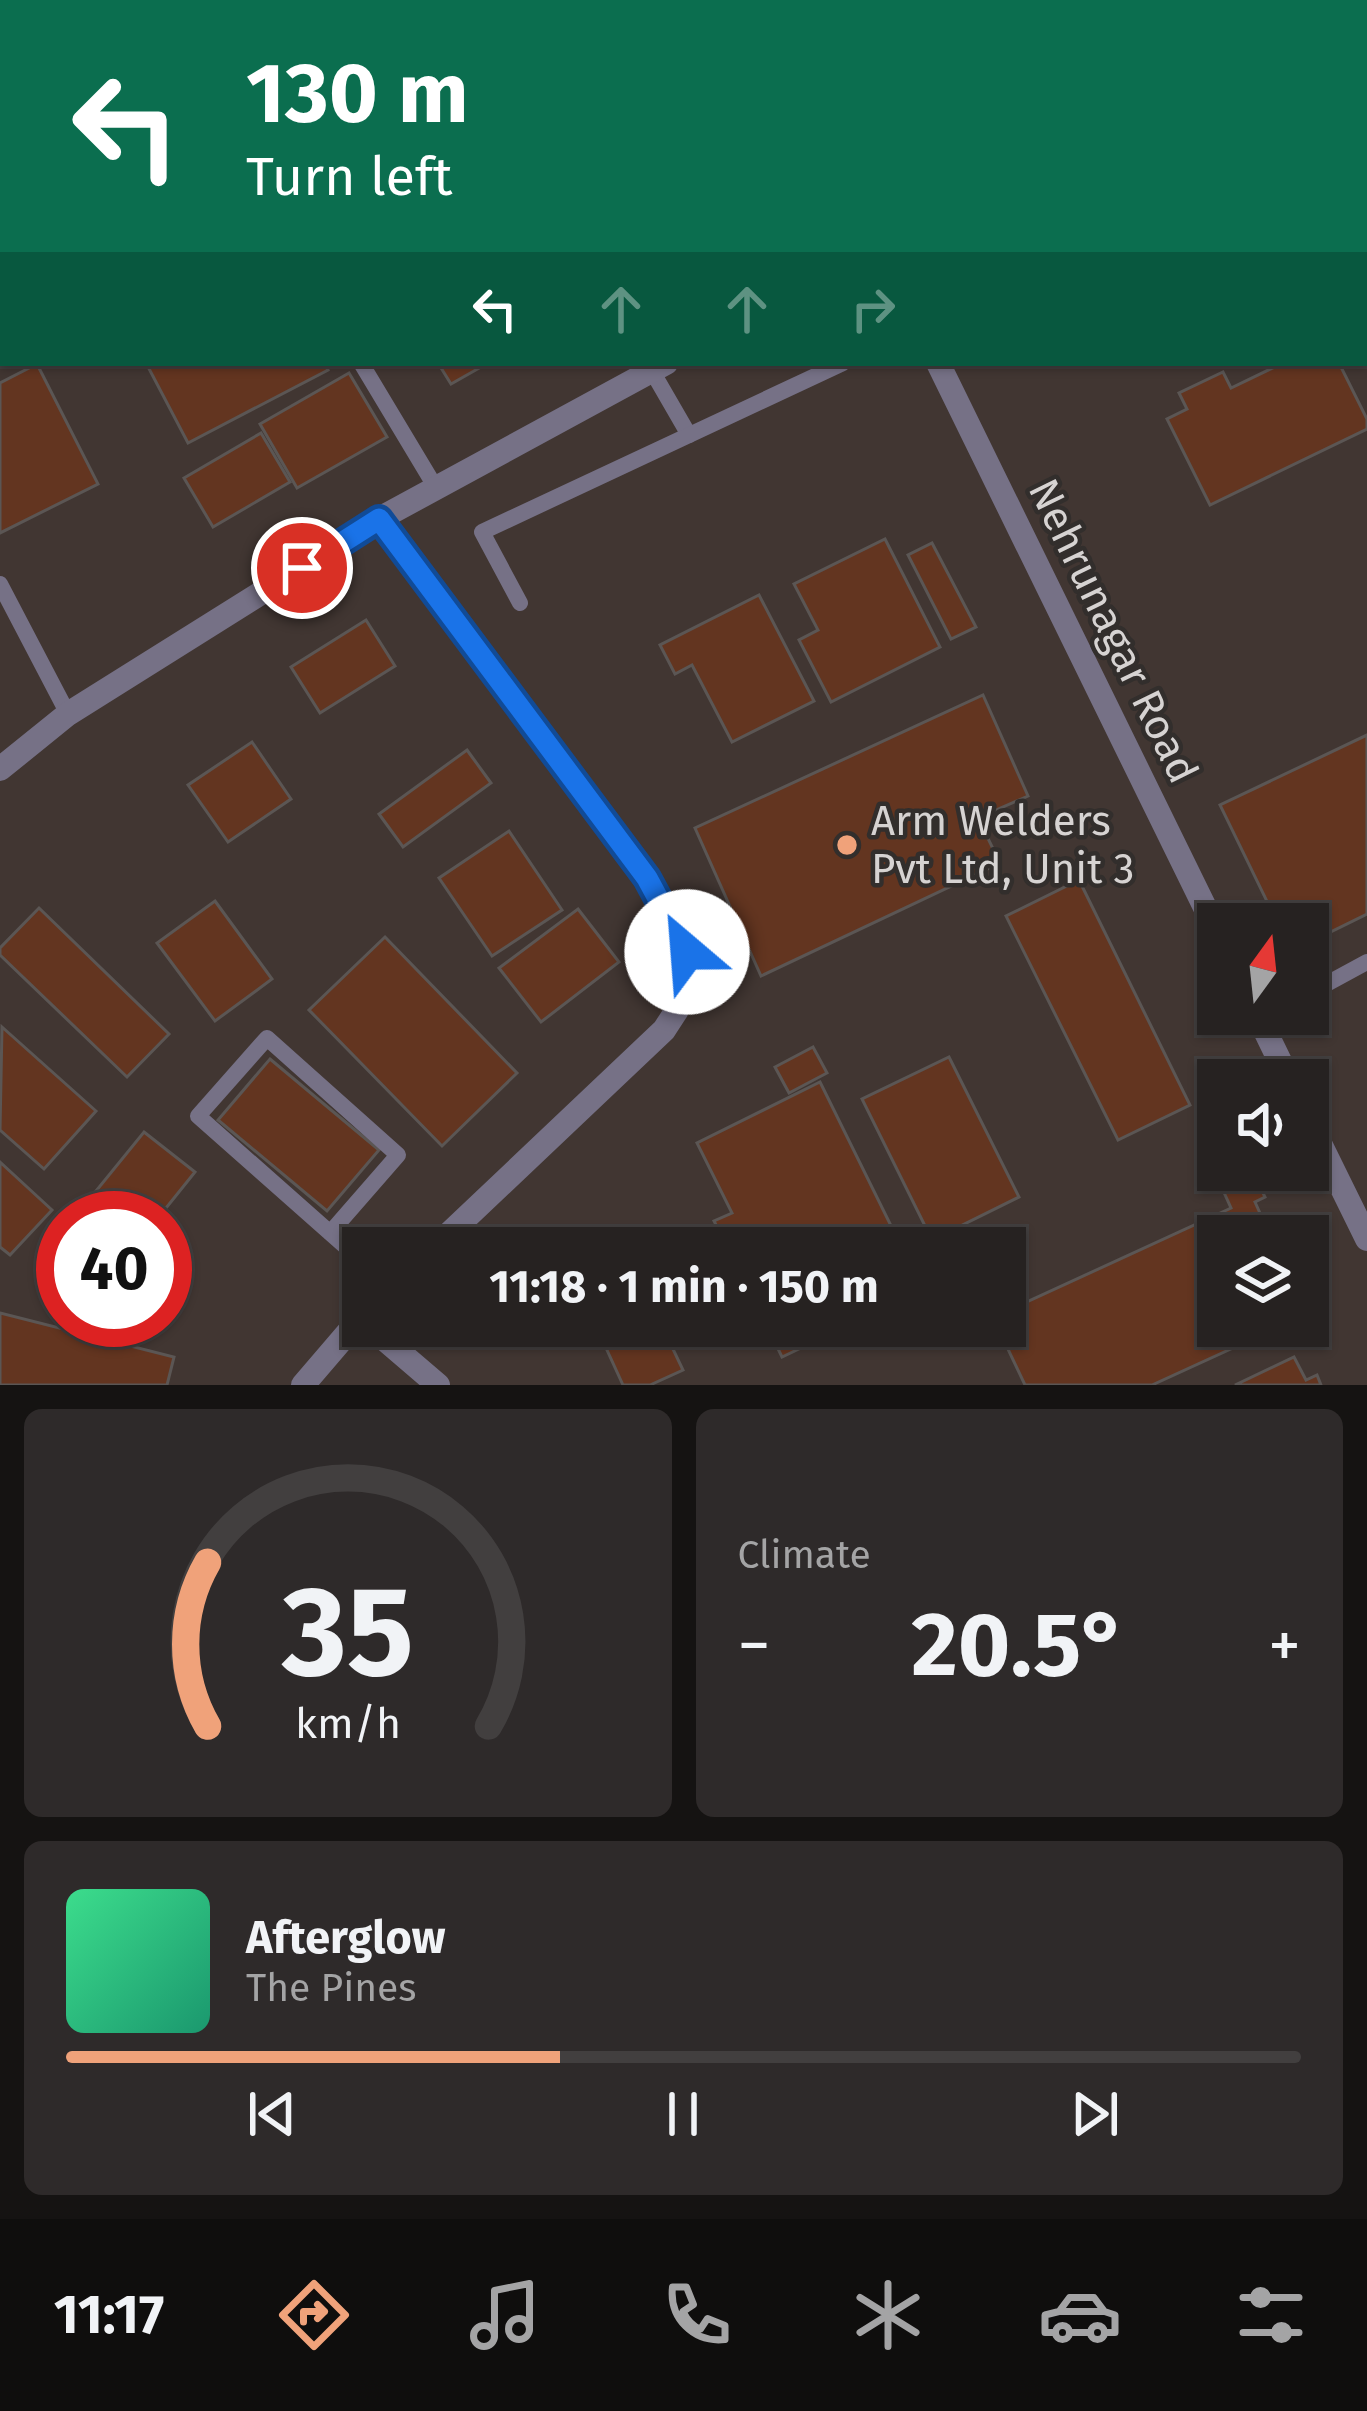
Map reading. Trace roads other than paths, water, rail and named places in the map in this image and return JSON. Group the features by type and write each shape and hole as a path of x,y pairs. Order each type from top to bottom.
{"street":[{"name":"Nehrunagar Road","path":"939,366 1203,903"},
{"path":"0,769 68,714 379,519 659,367"},
{"path":"379,519 647,878 687,952 686,981 677,1010 664,1030 456,1227"},
{"path":"1329,1162 1367,1239"},
{"path":"303,1385 342,1343"},
{"path":"395,1347 438,1385"}],"lane":[{"path":"363,366 436,488"},
{"path":"520,603 482,532 837,366"},
{"path":"659,367 689,435"},
{"path":"0,584 68,714"},
{"path":"1329,983 1367,962"},
{"path":"330,1233 398,1155 267,1038 198,1115 330,1233 342,1244"}],"place":[{"name":"Arm Welders Pvt Ltd, Unit 3","path":"847,845"}]}
